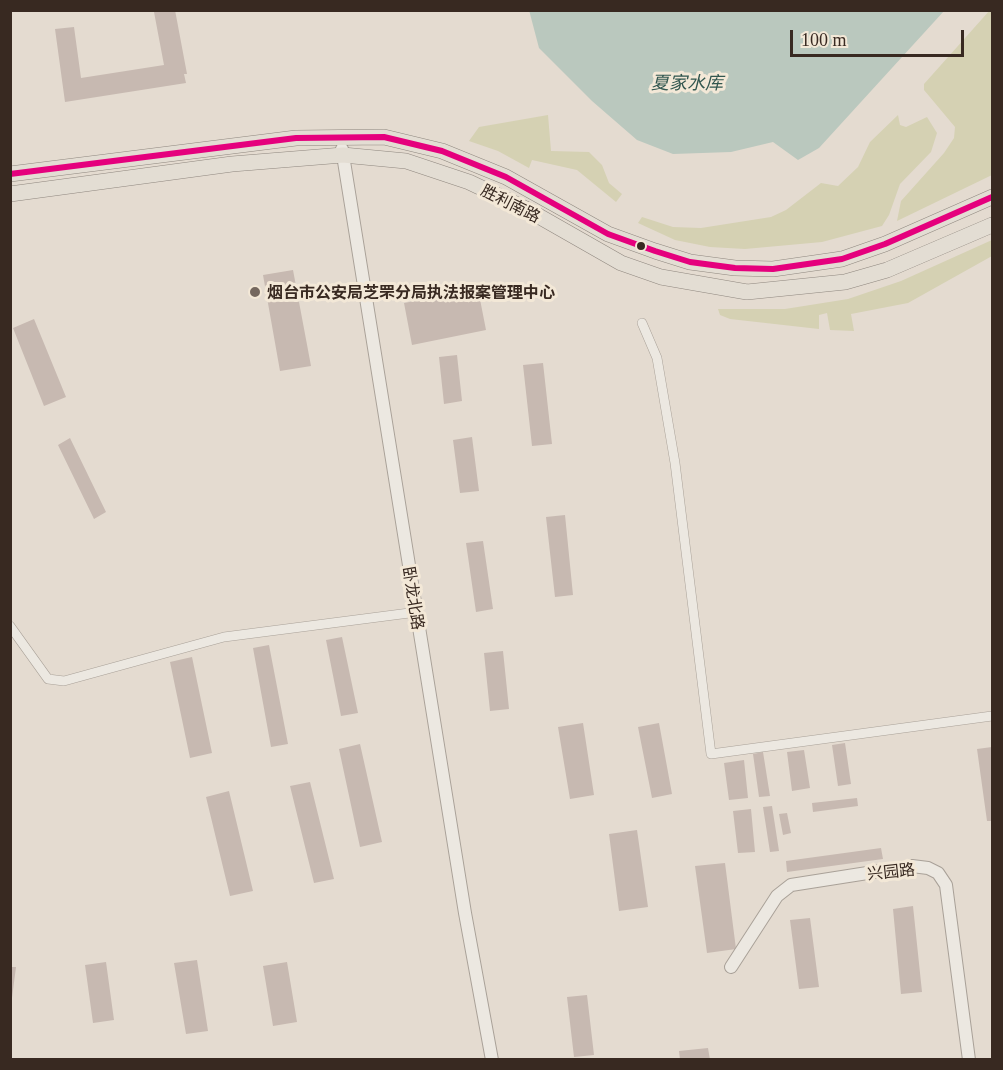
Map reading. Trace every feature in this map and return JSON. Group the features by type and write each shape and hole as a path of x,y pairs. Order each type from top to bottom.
{"main road":[{"name":"胜利南路","path":"10,174 274,141 340,136 384,137 441,151 506,177 608,234 690,262 735,268 773,269 842,259 885,244 993,197"},
{"name":"胜利南路","path":"10,194 232,164 343,156 406,161 441,171 528,210 621,263 661,277 747,292 834,283 886,270 993,225"}],"street":[{"name":"卧龙北路","path":"340,136 465,913 492,1059"},
{"path":"642,324 657,358 675,462 711,754 993,716"},
{"path":"10,627 48,679 64,681 224,637 417,612"},
{"name":"兴园路","path":"731,967 777,896 791,885 912,866 928,868 938,873 946,885 969,1059"}],"shaded area":[{"path":"990,10 992,11 992,175 897,221 901,201 944,153 954,138 955,127 924,90 924,84"},
{"path":"548,115 551,151 589,152 602,165 609,183 622,194 616,202 577,170 532,160 529,168 498,151 469,141 479,127"},
{"path":"898,115 900,125 906,127 927,117 937,133 931,152 900,184 889,215 882,226 822,242 745,249 710,247 675,240 638,223 642,217 673,227 701,228 771,217 786,210 821,183 838,186 858,167 870,142"},
{"path":"992,240 992,256 908,303 851,314 854,331 830,330 827,313 819,315 819,329 730,319 720,315 718,309 785,309 848,299 901,281"}],"water":[{"name":"夏家水库","path":"529,10 944,11 819,148 798,160 773,142 731,152 673,154 637,140 592,101 539,48"}],"building":[{"path":"175,10 187,74 184,74 186,83 65,102 55,29 74,27 81,78 164,65 154,12"},
{"path":"293,270 311,366 280,371 263,275"},
{"path":"478,289 486,330 412,345 404,303"},
{"path":"34,319 66,397 44,406 13,328"},
{"path":"457,355 462,401 444,404 439,357"},
{"path":"543,363 552,444 532,446 523,365"},
{"path":"472,437 479,491 460,493 453,440"},
{"path":"70,438 106,512 94,519 58,445"},
{"path":"565,515 573,595 555,597 546,517"},
{"path":"483,541 493,609 476,612 466,543"},
{"path":"342,637 358,713 341,716 326,640"},
{"path":"269,645 288,744 271,747 253,648"},
{"path":"503,651 509,709 490,711 484,653"},
{"path":"192,657 212,753 190,758 170,662"},
{"path":"583,723 594,795 570,799 558,727"},
{"path":"659,723 672,794 652,798 638,727"},
{"path":"845,743 851,784 838,786 832,745"},
{"path":"360,744 382,842 360,847 339,749"},
{"path":"992,747 992,821 987,821 977,749"},
{"path":"804,750 810,788 792,791 787,752"},
{"path":"763,752 770,796 759,797 753,754"},
{"path":"744,760 748,798 729,800 724,763"},
{"path":"310,782 334,879 314,883 290,786"},
{"path":"229,791 253,891 230,896 206,797"},
{"path":"857,798 858,806 813,812 812,803"},
{"path":"772,806 779,851 770,852 763,807"},
{"path":"751,809 755,852 738,853 733,811"},
{"path":"787,813 791,833 783,835 779,814"},
{"path":"637,830 648,907 619,911 609,834"},
{"path":"881,848 883,859 787,872 786,861"},
{"path":"725,863 736,949 707,953 695,866"},
{"path":"913,906 922,992 901,994 893,909"},
{"path":"810,918 819,987 799,989 790,920"},
{"path":"197,960 208,1031 186,1034 174,963"},
{"path":"106,962 114,1020 93,1023 85,965"},
{"path":"287,962 297,1022 273,1026 263,966"},
{"path":"10,967 16,967 12,998 10,998"},
{"path":"587,995 594,1055 574,1057 567,997"},
{"path":"708,1048 710,1060 680,1060 679,1051"}],"transit line":[{"path":"10,174 296,138 384,137 442,151 506,177 608,234 655,251 690,262 735,268 773,269 842,259 885,244 992,197"}],"place":[{"name":"烟台市公安局芝罘分局执法报案管理中心","path":"255,292"}]}
